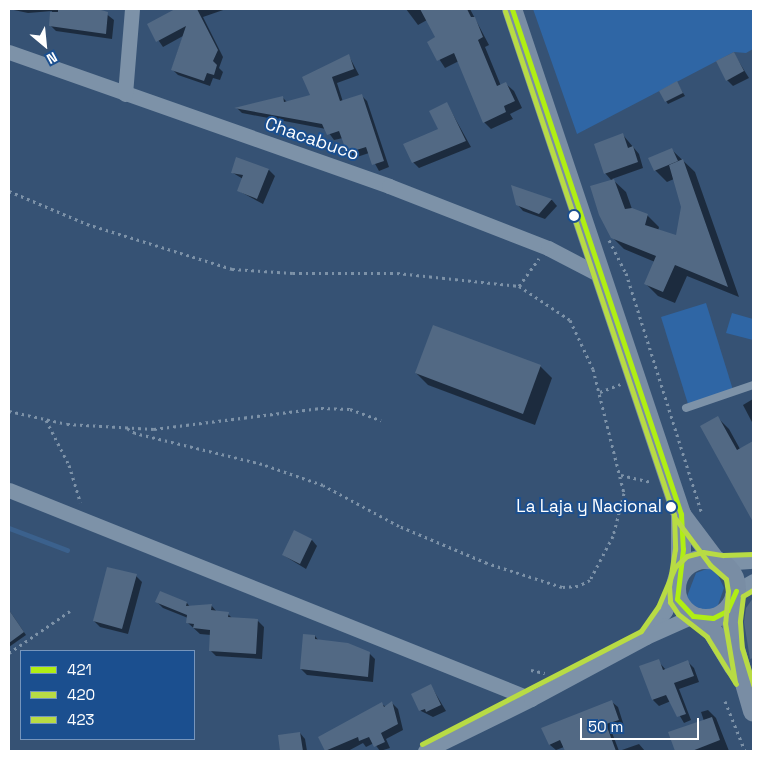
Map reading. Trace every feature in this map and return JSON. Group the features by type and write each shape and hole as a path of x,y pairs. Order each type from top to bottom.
{"main road":[{"path":"512,9 598,274 681,514 677,599 713,632 742,680"},
{"path":"681,514 718,562 733,575 735,594 732,622 734,649 753,711"},
{"path":"678,579 691,563 718,562"},
{"path":"695,617 713,618 727,611 735,594"}],"street":[{"path":"126,94 132,9"},
{"name":"Chacabuco","path":"9,52 389,186 548,248 598,274"},
{"path":"9,490 531,699"},
{"path":"718,562 753,561"},
{"path":"646,637 665,611 678,579"},
{"path":"735,594 753,581"},
{"path":"425,751 452,745 531,699 646,637 695,617"}],"lane":[{"path":"686,408 753,385"}],"path":[{"path":"9,191 87,224 232,268 293,273 398,273 519,286 570,320 594,369 624,493 613,536 601,563 590,580 578,586 562,587 486,563 408,530 323,485 243,459 135,433 125,427"},
{"path":"608,238 626,273 703,516"},
{"path":"519,286 548,248"},
{"path":"9,412 46,419 154,429 322,408 350,409 381,420"},
{"path":"46,419 69,465 85,520"},
{"path":"621,475 653,482 670,478"},
{"path":"9,653 70,611"},
{"path":"531,670 543,674 552,669"},
{"path":"725,701 745,751"}],"shaded area":[{"path":"533,9 753,9 753,49 746,53 734,52 577,134"},
{"path":"706,303 733,390 688,404 661,317"},
{"path":"732,313 753,319 753,340 726,333"},
{"path":"709,568 717,573 724,588 717,608 704,615 693,612 686,599 696,573"}],"building":[{"path":"58,9 98,9 108,12 106,34 49,26 50,12 58,12"},
{"path":"175,9 197,9 218,50 213,61 217,65 214,75 207,73 204,81 171,70 186,26 156,42 147,24"},
{"path":"420,9 467,9 471,17 475,17 483,37 478,40 497,86 506,82 515,101 504,106 506,112 483,123 454,53 437,61 427,42 435,37"},
{"path":"734,52 744,71 726,81 716,61"},
{"path":"349,54 354,69 332,77 340,101 362,94 384,161 372,165 366,147 347,153 339,131 327,135 322,124 234,108 283,96 284,102 310,95 302,77"},
{"path":"677,81 683,93 665,102 659,91"},
{"path":"447,102 466,141 412,163 403,144 438,129 429,111"},
{"path":"623,133 628,148 633,146 638,162 604,174 594,144"},
{"path":"672,148 678,161 654,171 648,158"},
{"path":"236,157 269,169 257,199 237,191 243,175 231,173"},
{"path":"683,159 728,287 675,265 663,292 644,284 656,256 611,238 599,215 590,186 614,179 625,209 632,208 648,214 645,225 676,235 681,207 669,165"},
{"path":"511,185 552,199 539,214 516,205"},
{"path":"433,325 541,365 523,414 415,373"},
{"path":"718,416 737,450 753,441 753,522 700,426"},
{"path":"294,530 312,539 300,564 282,555"},
{"path":"107,567 137,574 122,629 93,621"},
{"path":"160,591 187,602 186,606 212,604 211,610 229,612 228,617 258,619 256,654 209,651 210,630 193,628 194,624 186,623 187,615 155,602"},
{"path":"753,598 753,658 750,659 744,622 746,608"},
{"path":"9,610 24,632 9,643"},
{"path":"303,634 315,635 315,639 348,643 370,652 368,677 300,669"},
{"path":"659,659 663,670 688,660 694,676 674,683 686,714 677,717 666,695 652,700 639,666"},
{"path":"431,684 441,705 426,712 425,709 419,711 411,694"},
{"path":"612,700 619,720 606,724 616,751 565,751 560,740 549,745 541,728"},
{"path":"392,701 398,724 381,733 385,742 374,747 369,737 359,741 358,737 325,751 318,737 382,702 384,707"},
{"path":"712,717 720,740 692,751 675,751 668,732"},
{"path":"300,732 303,751 280,751 278,735"}],"waterway":[{"path":"9,528 67,550"}],"transit line":[{"name":"421","path":"512,9 681,514 683,549 677,599 693,616 713,618 727,611 736,591"},
{"name":"420","path":"505,11 674,515 675,549 669,586 670,602 678,614 707,637 736,684"},
{"name":"420","path":"675,518 710,565 726,579 728,591 725,623 735,682"},
{"name":"423","path":"422,744 641,631 658,607 675,567 687,556 703,552 723,555 753,554"},
{"name":"423","path":"753,590 743,596 740,622 742,648 753,685"}],"place":[{"name":"La Laja y Nacional","path":"671,507"}]}
